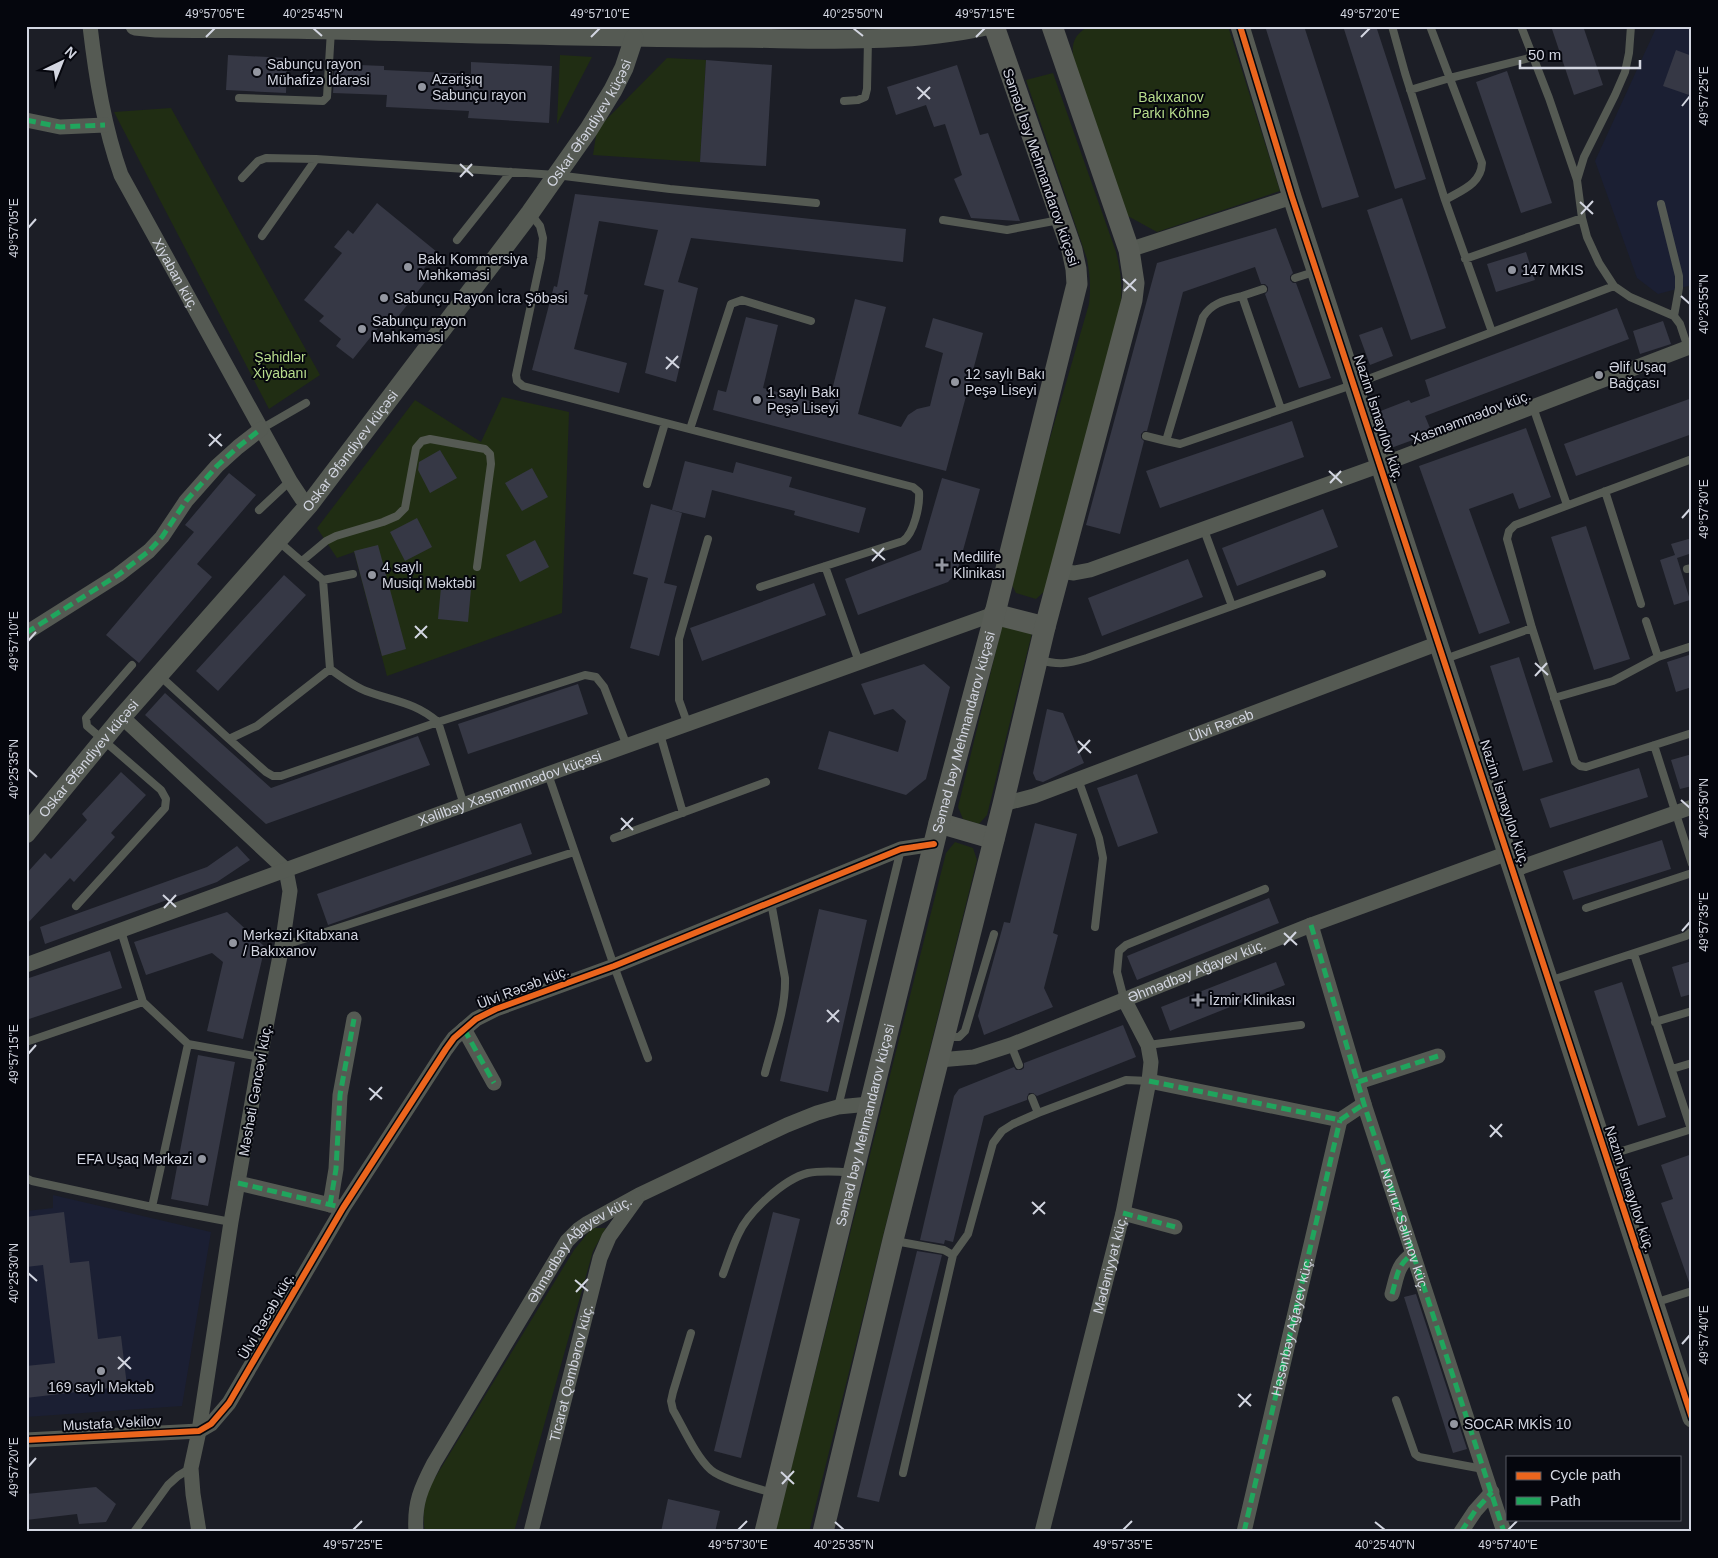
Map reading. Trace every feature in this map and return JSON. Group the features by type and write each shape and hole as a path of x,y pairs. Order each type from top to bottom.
{"main road":[{"name":"Səməd bəy Mehmandarov küçəsi","path":"765,1532 936,834 994,614 1077,284 1074,259 994,26"},
{"path":"823,1532 893,1240 1003,804 1045,627 1103,425 1132,300 1134,283 1129,250 1052,26"},
{"path":"994,614 1045,627"},
{"path":"936,834 994,839"}],"street":[{"name":"Xiyaban küç.","path":"90,26 94,67 105,125 126,184 290,481 309,505"},
{"path":"135,26 634,38 776,35 827,40 942,34 986,26"},
{"name":"Nazim İsmayılov küç.","path":"1240,26 1292,197 1318,271 1654,1303 1691,1411"},
{"name":"Oskar Əfəndiyev küçəsi","path":"26,834 122,718 309,505 530,213 589,129 624,68 634,38"},
{"path":"26,120 60,127 105,125"},
{"path":"1129,250 1292,197"},
{"name":"Xasməmmədov küç.","path":"1060,571 1074,573 1090,570 1204,530 1381,465 1690,347"},
{"path":"26,633 118,575 149,551 162,536 186,501 217,466 261,429"},
{"name":"Xəlilbəy Xasməmmədov küçəsi","path":"26,965 548,774 994,614"},
{"name":"Ülvi Rəcəb","path":"1003,804 1034,796 1442,651"},
{"path":"122,718 286,870"},
{"name":"Əhmədbəy Ağayev küç.","path":"939,1060 974,1057 1011,1045 1311,925 1510,861 1692,807"},
{"name":"Ülvi Rəcəb küç.","path":"199,1432 211,1424 229,1404 337,1206 446,1049 476,1019 496,1009 614,966 936,834"},
{"name":"Məshəti Gəncəvi küç.","path":"198,1532 191,1468 199,1432 231,1222 260,1056 282,946 290,891 286,870"},
{"name":"Novruz Səlimov küç.","path":"1311,925 1364,1104 1504,1532"},
{"name":"Mədəniyyət küç.","path":"1042,1532 1123,1213 1149,1081 1151,1062 1148,1045 1124,999"},
{"path":"238,1184 337,1206 336,1169 340,1095 354,1019"},
{"path":"464,1029 494,1083"},
{"path":"1358,1082 1438,1056"},
{"path":"1149,1081 1340,1120 1364,1104"},
{"name":"Əhmədbəy Ağayev küç.","path":"416,1532 416,1509 421,1487 568,1241 578,1230 639,1195 787,1125 838,1107 869,1104"},
{"name":"Həsənbəy Ağayev küç.","path":"1244,1532 1340,1120"},
{"name":"Ticarət Qəmbərov küç.","path":"531,1532 600,1258 609,1237 639,1195"},
{"path":"1123,1213 1175,1227"},
{"path":"1392,1294 1400,1265 1413,1254"},
{"name":"Mustafa Vəkilov","path":"26,1440 199,1432"},
{"path":"1461,1532 1475,1511 1492,1492"}],"lane":[{"path":"1392,26 1410,90 1465,258 1492,332"},
{"path":"1430,26 1482,163 1482,172 1476,181 1446,200"},
{"path":"1520,26 1549,98 1577,180 1582,218 1587,237 1599,262 1614,286 1630,297 1674,316 1680,324 1690,347"},
{"path":"1577,180 1584,157 1625,72 1629,53 1631,26"},
{"path":"239,98 323,101 327,97 331,30"},
{"path":"844,101 858,100 865,97 868,89 868,39"},
{"path":"1410,90 1533,57"},
{"path":"242,178 258,160 266,158 316,159 556,175 670,189 816,203"},
{"path":"262,236 316,159"},
{"path":"457,240 511,172"},
{"path":"1661,204 1679,276 1674,316"},
{"path":"530,213 540,226 542,238 541,258 516,375 517,381 523,386 913,487 920,492 920,500 912,532 908,538 760,588"},
{"path":"1465,258 1582,218"},
{"path":"943,220 1008,230 1061,220"},
{"path":"1295,278 1318,271"},
{"path":"1146,436 1180,444 1355,384 1614,286"},
{"path":"1166,442 1208,309 1215,304 1263,289"},
{"path":"1242,296 1281,409"},
{"path":"690,430 731,304 742,300 811,321"},
{"path":"261,429 306,403"},
{"path":"1532,408 1567,505"},
{"path":"647,484 665,423"},
{"path":"302,561 326,541 336,536 397,516 404,508 416,448 422,441 430,439 485,449 490,454 491,464 477,567"},
{"path":"1692,459 1515,525 1509,531 1508,539 1532,628 1575,762 1586,768 1692,733"},
{"path":"258,510 290,481"},
{"path":"1605,491 1641,604"},
{"path":"1204,530 1232,606"},
{"path":"688,725 679,700 679,640 708,539"},
{"path":"278,541 323,580 330,668"},
{"path":"825,566 859,662"},
{"path":"323,580 352,574"},
{"path":"1037,659 1056,664 1066,664 1322,574"},
{"path":"1646,621 1658,657"},
{"path":"1442,651 1532,628"},
{"path":"1554,698 1614,681 1658,657 1692,646"},
{"path":"76,906 165,808 166,799 162,790 87,726 86,718 132,665"},
{"path":"229,739 258,726 330,668"},
{"path":"330,668 365,691 414,705 427,712 438,722 464,805"},
{"path":"159,675 266,772 273,776 281,776 438,722 585,675 596,677 604,687 627,746"},
{"path":"660,734 683,813"},
{"path":"1654,745 1692,864"},
{"path":"548,774 614,966 648,1058"},
{"path":"1078,779 1099,838 1103,858 1095,926"},
{"path":"614,838 766,782"},
{"path":"838,1107 901,849"},
{"path":"282,946 574,852"},
{"path":"1586,908 1692,873"},
{"path":"1124,999 1117,972 1117,959 1119,951 1126,945 1265,889"},
{"path":"765,1073 786,990 786,978 771,902"},
{"path":"121,930 144,1002 188,1044 260,1056"},
{"path":"1549,981 1686,936 1692,931"},
{"path":"945,1036 959,1037 965,1031 994,934"},
{"path":"1606,1156 1692,1129 1634,954"},
{"path":"26,1042 144,1002"},
{"path":"1655,1022 1692,1010"},
{"path":"1148,1045 1301,1025"},
{"path":"152,1207 188,1044"},
{"path":"1011,1045 1019,1066"},
{"path":"1672,1069 1692,1063"},
{"path":"903,1473 953,1255 968,1234 993,1143 1002,1131 1013,1124 1038,1114 1126,1080 1149,1081"},
{"path":"1032,1098 1038,1114"},
{"path":"723,1274 738,1234 745,1222 763,1202 780,1188 798,1176 818,1171 853,1172"},
{"path":"26,1178 152,1207 231,1222"},
{"path":"893,1240 944,1250 953,1255"},
{"path":"1654,1303 1692,1291"},
{"path":"691,1333 673,1392 671,1401 673,1410 703,1461 711,1470 719,1476 774,1494"},
{"path":"1396,1400 1415,1454 1419,1457 1485,1470"},
{"path":"134,1532 168,1486 178,1476 191,1468"}],"shaded area":[{"path":"1657,26 1692,26 1692,285 1658,294 1637,278 1595,161"},
{"path":"53,1195 211,1232 182,1406 26,1417 26,1211 53,1208"}],"green space":[{"name":"Bakıxanov Parkı Köhnə","path":"1089,26 1228,26 1280,191 1157,232 1126,215 1074,64 1074,42 1079,33"},
{"path":"560,55 592,57 557,124"},
{"path":"667,58 706,60 700,162 593,155 597,129"},
{"path":"1053,73 1116,252 1121,294 1120,309 1047,589 1036,599 1016,593 1009,579 1089,304 1090,292 1087,259 1026,80"},
{"name":"Şəhidlər Xiyabanı","path":"171,108 320,375 269,409 114,112"},
{"path":"502,397 569,412 562,613 387,676 354,552 337,558 317,528 415,400 481,442"},
{"path":"1002,626 1032,633 987,815 979,824 963,819 958,807"},
{"path":"955,842 973,848 977,860 809,1532 775,1532 946,853"},
{"path":"592,1228 606,1228 593,1251 514,1532 425,1532 424,1509 430,1486 574,1250"}],"building":[{"path":"1265,26 1304,26 1359,197 1322,208"},
{"path":"1343,26 1376,26 1426,179 1395,189"},
{"path":"1551,26 1583,26 1603,85 1574,95"},
{"path":"1676,50 1692,56 1692,96 1663,86"},
{"path":"228,55 287,58 286,93 226,90"},
{"path":"706,60 772,65 766,166 700,162"},
{"path":"471,62 552,66 549,123 468,118 469,111 386,107 387,95 333,93 335,64 384,66 384,70 471,74"},
{"path":"957,65 980,135 988,133 1020,221 971,218 954,179 962,175 945,124 934,127 926,105 896,115 887,87"},
{"path":"1507,71 1552,203 1521,213 1476,82"},
{"path":"575,194 906,229 903,262 691,238 678,282 698,288 676,382 645,373 664,290 644,285 658,230 599,221 584,294 588,295 574,349 627,363 619,393 532,370 554,286 557,287"},
{"path":"1402,198 1446,328 1411,340 1367,210"},
{"path":"377,203 437,252 422,271 429,277 397,318 390,313 353,359 336,346 341,339 319,321 324,316 304,300 342,253 334,247 348,230 353,234"},
{"path":"1276,228 1293,273 1290,276 1290,280 1296,283 1331,378 1299,388 1265,294 1268,291 1268,287 1265,284 1261,284 1255,267 1183,292 1147,431 1141,434 1141,438 1144,441 1120,534 1086,525 1157,263"},
{"path":"1526,252 1535,280 1496,292 1487,264"},
{"path":"855,299 886,307 858,414 901,427 908,415 917,409 930,406 943,353 925,347 933,318 983,333 946,471 713,410 718,390 726,392 746,317 778,325 763,388 828,406"},
{"path":"1617,308 1629,339 1425,416 1432,433 1391,448 1378,412 1409,400 1411,403 1430,396 1425,380"},
{"path":"1663,321 1671,344 1640,354 1633,331"},
{"path":"1382,327 1393,356 1370,365 1359,335"},
{"path":"1692,398 1692,434 1576,476 1564,444"},
{"path":"1292,421 1304,457 1160,508 1146,471"},
{"path":"1526,428 1551,497 1519,509 1513,493 1469,509 1510,623 1479,634 1419,466"},
{"path":"440,450 457,478 430,493 418,470 419,462"},
{"path":"685,461 733,473 736,462 792,477 789,487 866,508 859,533 794,515 795,511 712,490 705,518 672,510"},
{"path":"532,468 548,497 522,511 505,483"},
{"path":"229,473 256,495 197,564 212,577 139,663 106,635 194,532 185,525"},
{"path":"942,478 980,489 957,572 948,582 858,615 845,579 921,550"},
{"path":"651,504 682,513 664,583 677,586 659,656 630,648 648,578 633,574"},
{"path":"1323,509 1338,547 1237,586 1222,548"},
{"path":"417,518 432,547 405,561 390,532"},
{"path":"1586,526 1630,659 1594,670 1551,537"},
{"path":"1692,538 1692,553 1677,558 1690,600 1674,605 1660,560 1675,555 1671,544"},
{"path":"535,540 549,567 520,582 506,555"},
{"path":"378,545 406,649 382,656 354,551"},
{"path":"1188,559 1203,597 1102,636 1088,598"},
{"path":"284,575 306,595 218,691 196,671"},
{"path":"814,583 826,615 702,661 690,628"},
{"path":"441,587 471,589 468,622 438,619"},
{"path":"1692,654 1692,687 1676,692 1667,662"},
{"path":"1519,657 1553,762 1523,771 1490,666"},
{"path":"924,664 950,687 926,779 906,795 818,769 829,731 898,752 906,721 893,709 874,715 861,684"},
{"path":"578,684 588,714 468,754 458,724"},
{"path":"165,693 271,788 418,736 430,765 266,824 145,715"},
{"path":"1047,709 1063,713 1084,763 1043,782 1036,780 1033,773"},
{"path":"1692,754 1692,786 1680,789 1671,760"},
{"path":"1639,768 1648,797 1550,828 1540,799"},
{"path":"121,772 146,795 111,833 115,837 74,882 70,878 26,925 26,874 45,853 51,859 87,820 82,814"},
{"path":"1137,774 1158,833 1118,847 1097,788"},
{"path":"521,823 532,854 328,925 317,894"},
{"path":"1035,823 1077,834 1053,933 1058,935 1044,988 1053,1007 984,1035 978,1016 1004,922 1010,923"},
{"path":"1662,840 1671,869 1573,900 1563,871"},
{"path":"237,846 250,860 217,882 45,944 40,927 207,867"},
{"path":"1269,898 1279,923 1137,980 1127,956"},
{"path":"819,909 867,920 828,1092 780,1081"},
{"path":"227,912 265,947 243,1039 207,1031 223,962 212,953 146,975 134,942"},
{"path":"110,951 122,988 26,1020 26,979"},
{"path":"1692,961 1692,994 1681,997 1672,967"},
{"path":"1276,962 1285,985 1170,1031 1161,1007"},
{"path":"1622,982 1666,1117 1638,1126 1594,991"},
{"path":"1123,1025 1136,1057 1037,1096 1029,1093 1027,1100 984,1116 953,1242 945,1240 944,1244 920,1240 954,1096 959,1089 1014,1067 1016,1070 1021,1070 1024,1068 1024,1063"},
{"path":"198,1055 235,1062 208,1206 171,1199"},
{"path":"1692,1154 1692,1285 1690,1285 1661,1203 1673,1199 1661,1165"},
{"path":"64,1212 70,1263 89,1261 98,1339 121,1336 127,1386 26,1398 26,1366 55,1363 43,1265 26,1267 26,1217"},
{"path":"773,1212 800,1219 741,1458 714,1451"},
{"path":"917,1251 942,1255 879,1502 857,1497"},
{"path":"1416,1294 1467,1449 1453,1453 1404,1297"},
{"path":"96,1487 116,1504 106,1522 79,1524 77,1514 26,1520 26,1494"},
{"path":"668,1499 720,1511 715,1532 661,1532"}],"marked path":[{"path":"26,120 60,127 105,125"},
{"path":"26,633 118,575 149,551 162,537 186,501 217,466 261,429"},
{"path":"1311,925 1364,1104 1504,1532"},
{"path":"330,1205 336,1169 340,1095 354,1019"},
{"path":"464,1029 494,1083"},
{"path":"1358,1082 1438,1056"},
{"path":"1149,1081 1340,1120 1364,1104"},
{"path":"1244,1532 1340,1120"},
{"path":"238,1183 336,1206"},
{"path":"1123,1213 1175,1227"},
{"path":"1392,1294 1401,1267 1413,1254"},
{"path":"1461,1532 1475,1511 1492,1492"}],"cycle path":[{"path":"1240,26 1292,197 1692,1418"},
{"path":"26,1440 199,1431 211,1424 229,1403 343,1208 446,1049 454,1038 476,1019 496,1009 614,966 901,849 934,844"}],"place":[{"name":"Sabunçu rayon Mühafizə İdarəsi","path":"257,72"},
{"name":"Azərişıq Sabunçu rayon","path":"422,87"},
{"name":"Bakı Kommersiya Məhkəməsi","path":"408,267"},
{"name":"147 MKIS","path":"1512,270"},
{"name":"Sabunçu Rayon İcra Şöbəsi","path":"384,298"},
{"name":"Sabunçu rayon Məhkəməsi","path":"362,329"},
{"name":"Əlif Uşaq Bağçası","path":"1599,375"},
{"name":"12 saylı Bakı Peşə Liseyi","path":"955,382"},
{"name":"1 saylı Bakı Peşə Liseyi","path":"757,400"},
{"name":"Medilife Klinikası","path":"942,565"},
{"name":"4 saylı Musiqi Məktəbi","path":"372,575"},
{"name":"Mərkəzi Kitabxana / Bakıxanov","path":"233,943"},
{"name":"İzmir Klinikası","path":"1198,1000"},
{"name":"EFA Uşaq Mərkəzi","path":"202,1159"},
{"name":"169 saylı Məktəb","path":"101,1371"},
{"name":"SOCAR MKİS 10","path":"1454,1424"}]}
